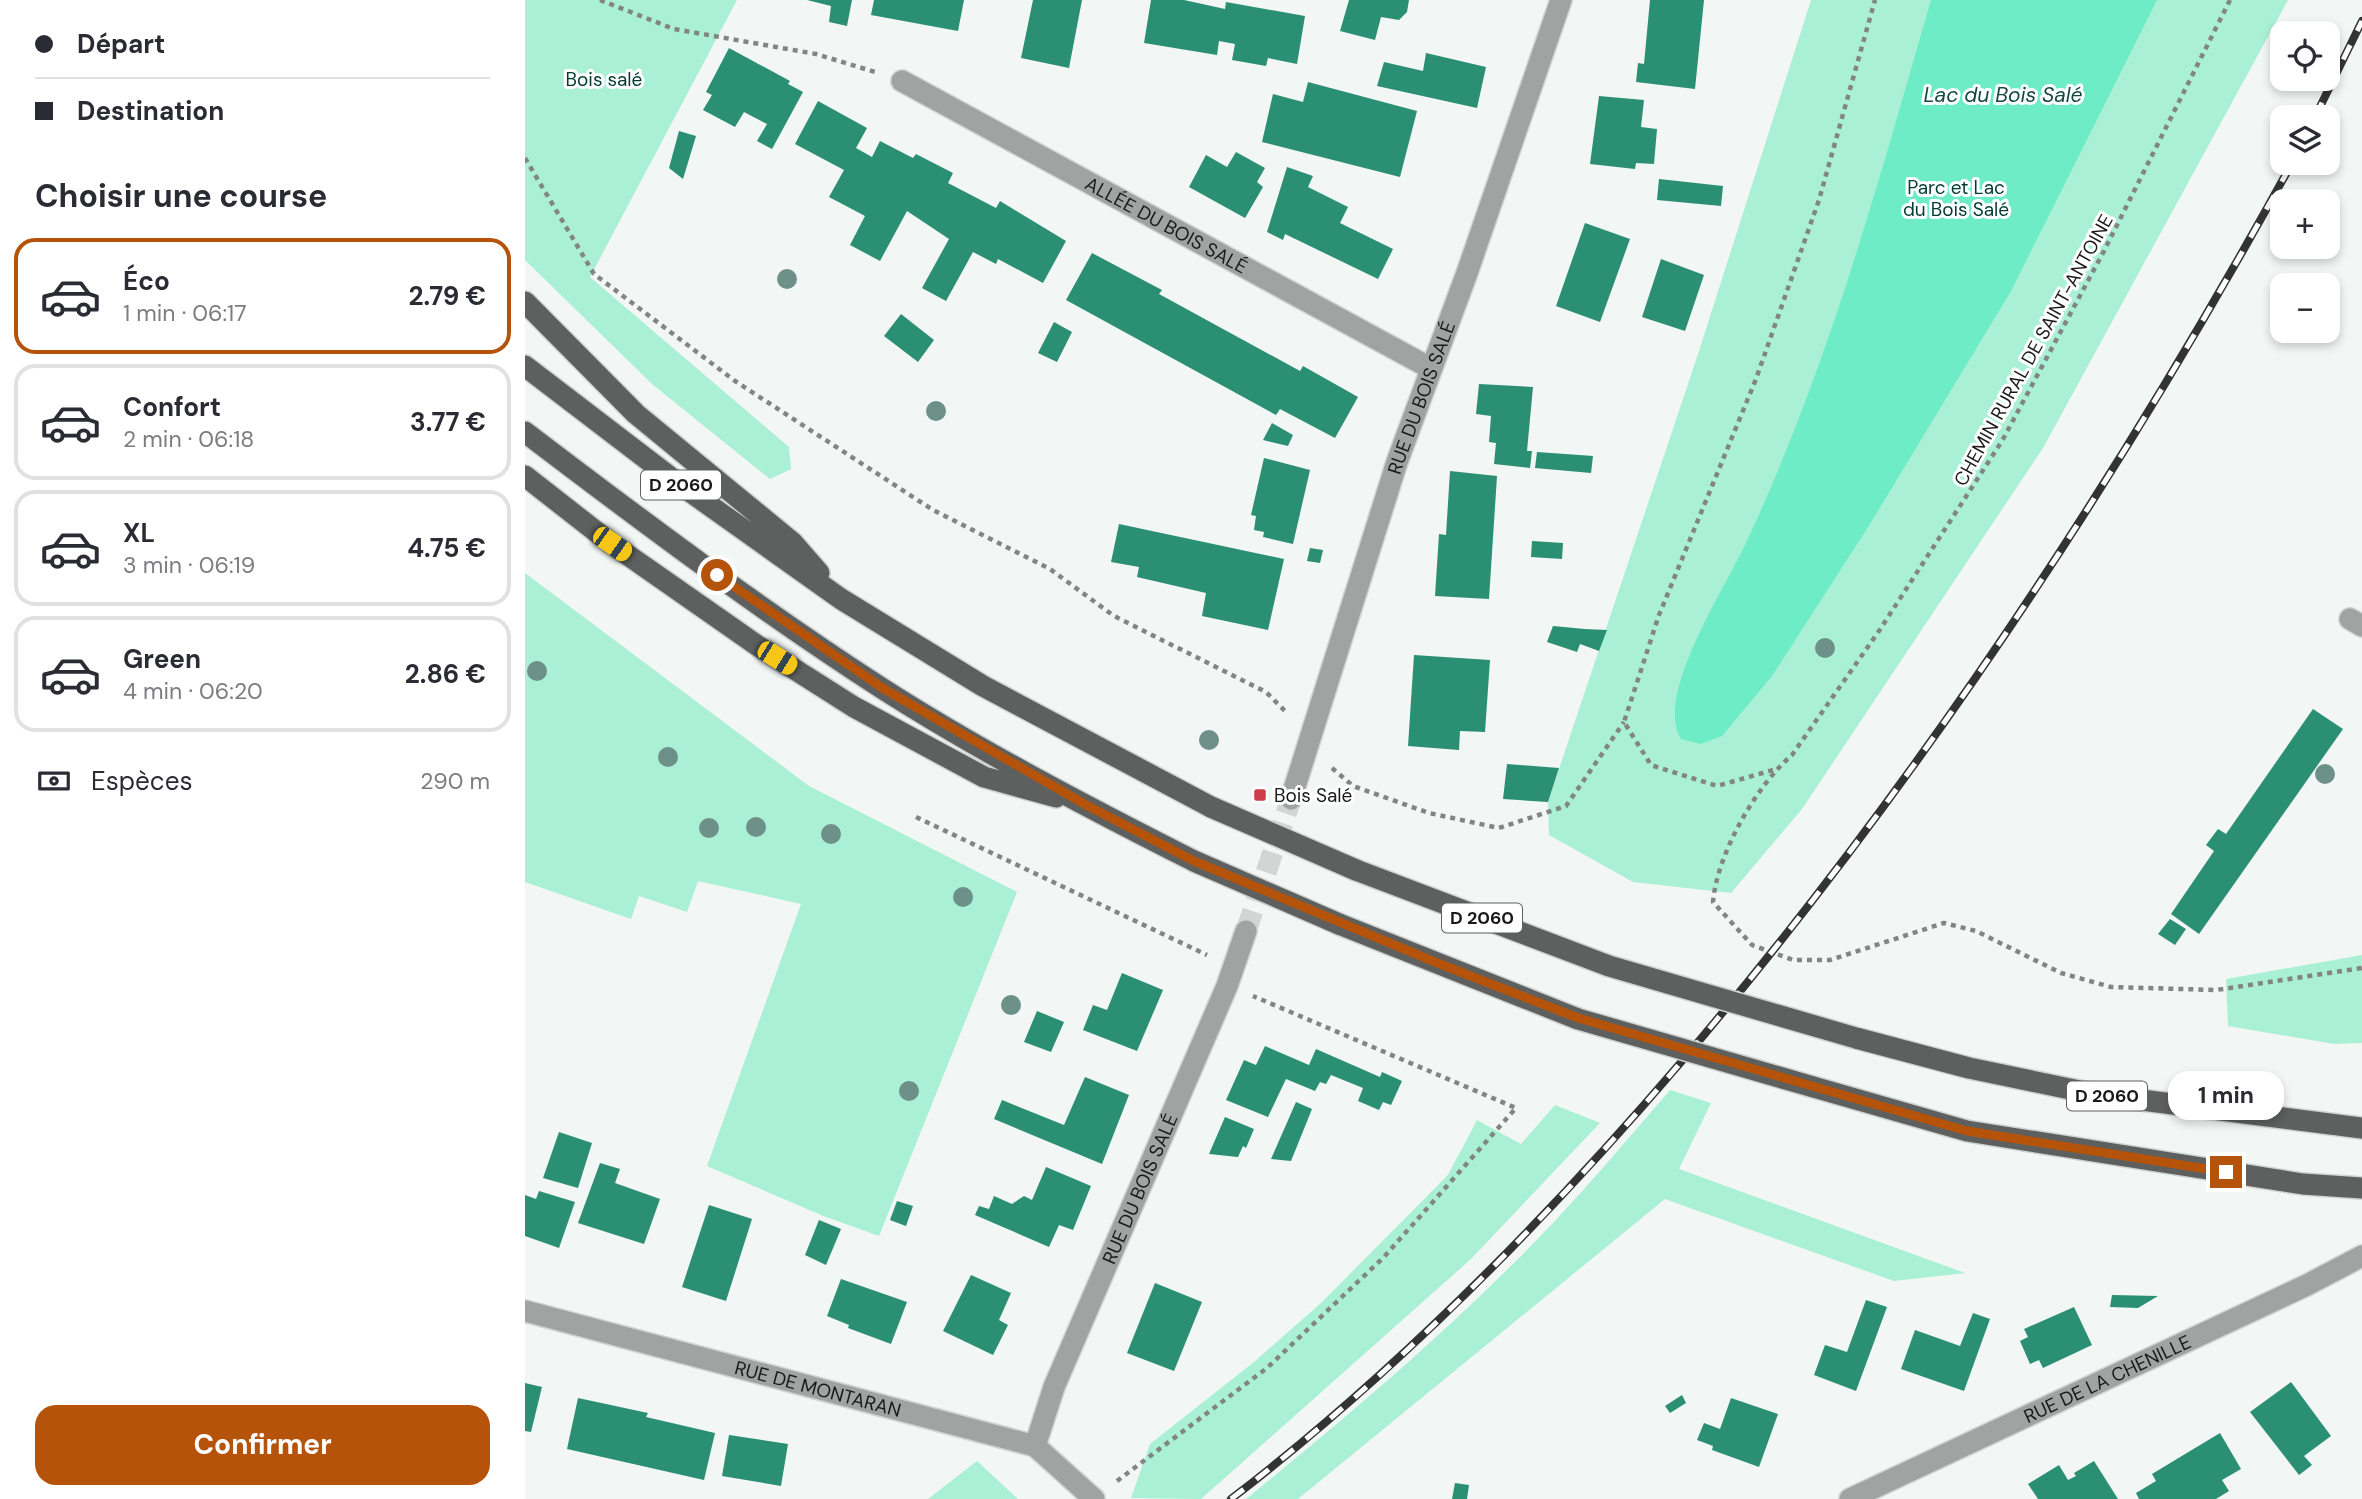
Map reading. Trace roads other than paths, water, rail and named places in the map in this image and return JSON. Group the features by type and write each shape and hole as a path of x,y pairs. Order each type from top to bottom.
{"main road":[{"path":"525,302 636,414 792,542 841,599"},
{"name":"D 2060","path":"525,366 678,483 841,599 983,686 1211,807 1356,870 1609,966 1969,1068 2094,1094 2362,1128"},
{"name":"D 2060","path":"525,432 675,546 884,689 1088,806 1194,861 1339,924 1578,1018 1967,1131 2303,1184 2362,1188"},
{"path":"525,476 623,551 758,646 854,707 984,777 1088,806"}],"street":[{"name":"RUE DU BOIS SALÉ","path":"1291,799 1397,462 1467,273 1561,0"},
{"name":"ALLÉE DU BOIS SALÉ","path":"902,81 1430,368"},
{"name":"RUE DU BOIS SALÉ","path":"1035,1446 1054,1387 1231,975 1245,931"},
{"name":"RUE DE LA CHENILLE","path":"1850,1499 2307,1285 2362,1256"},
{"name":"RUE DE MONTARAN","path":"525,1311 1035,1446 1094,1499"}],"water":[{"name":"Lac du Bois Salé","path":"1931,0 2157,0 2011,291 1870,524 1772,676 1722,736 1701,744 1681,739 1675,720 1677,697 1684,670 1774,479 1826,345"}],"tunnel":[{"path":"1246,931 1291,799"}],"railway":[{"path":"2321,105 2362,21"},
{"path":"1231,1499 1353,1399 1524,1236 1682,1061 1769,956 1852,849 2010,627 2156,398 2285,175"}],"place":[{"name":"Bois Salé","path":"1260,795"}],"park label":[{"name":"Bois salé","path":"604,79"},
{"name":"Parc et Lac du Bois Salé","path":"1956,198"}]}
